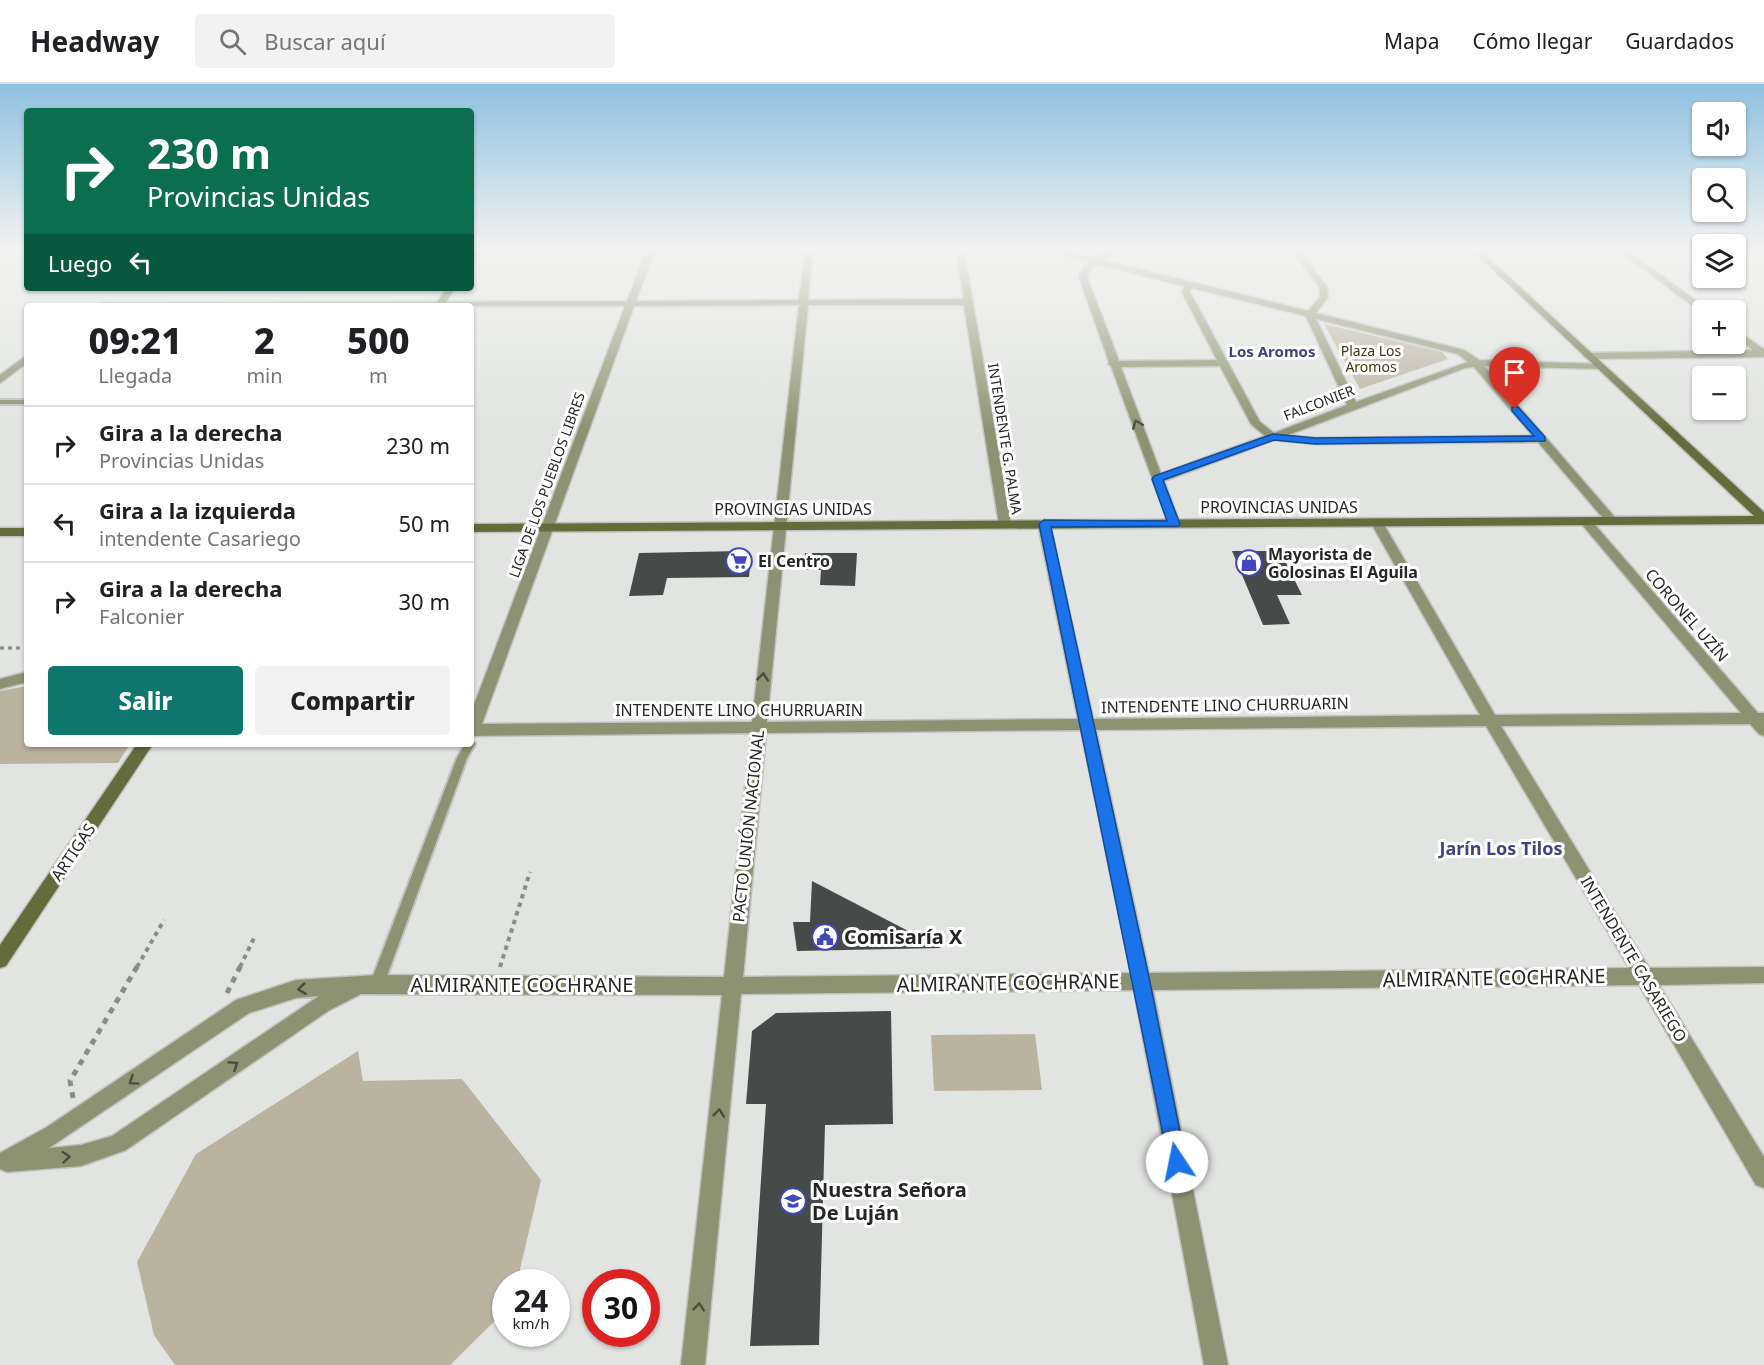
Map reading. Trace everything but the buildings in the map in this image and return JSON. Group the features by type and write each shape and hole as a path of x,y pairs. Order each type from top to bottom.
{"street":[{"name":"LIGA DE LOS PUEBLOS LIBRES","path":"474,729 627,311"},
{"name":"PACTO UNIÓN NACIONAL","path":"693,1365 803,311"},
{"name":"INTENDENTE G. PALMA","path":"970,311 1005,524"},
{"path":"1095,311 1174,524"},
{"path":"1196,311 1256,424 1273,436 1315,441 1541,439"},
{"path":"1297,311 1456,351 1476,363 1611,521"},
{"path":"1310,314 1313,311"},
{"path":"1541,311 1764,519"},
{"path":"1310,314 1353,406"},
{"path":"1746,340 1764,354"},
{"path":"1588,356 1764,354"},
{"path":"0,380 24,360"},
{"name":"FALCONIER","path":"1158,479 1463,365 1489,362 1600,366"},
{"path":"1113,364 1223,363"},
{"name":"PROVINCIAS UNIDAS","path":"474,528 1377,524 1764,519"},
{"name":"CORONEL UZÍN","path":"1585,521 1761,722"},
{"path":"1044,524 1142,982 1216,1365"},
{"name":"INTENDENTE CASARIEGO","path":"1377,524 1490,720 1764,1177"},
{"path":"0,532 24,532"},
{"path":"0,684 24,678"},
{"name":"INTENDENTE LINO CHURRUARIN","path":"474,729 1490,720 1761,722"},
{"name":"ARTIGAS","path":"0,960 143,747"},
{"name":"ALMIRANTE COCHRANE","path":"4,1161 30,1150 243,1006 296,989 368,984 732,986 1764,975"},
{"name":"ALMIRANTE COCHRANE","path":"4,1161 87,1156 119,1143 321,1005 368,984"}],"lane":[{"path":"0,402 24,402"},
{"path":"368,984 462,759 469,747"}],"path":[{"path":"0,648 24,648"},
{"path":"495,985 530,872"},
{"path":"76,1120 69,1081 164,921"},
{"path":"222,1021 219,1011 254,938"}],"green space":[{"name":"Plaza Los Aromos","path":"1324,324 1442,352 1448,359 1360,389"},
{"path":"24,687 24,747 128,747 118,763 0,764 0,691"},
{"path":"1035,1034 1042,1090 934,1091 931,1035"},
{"path":"358,1051 363,1081 462,1079 541,1180 520,1269 492,1269 492,1324 450,1365 175,1365 154,1335 137,1262 196,1154"}],"place":[{"name":"El Centro","path":"739,561"},
{"name":"Mayorista de Golosinas El Aguila","path":"1249,563"},
{"name":"Comisaría X","path":"825,937"},
{"name":"Nuestra Señora De Luján","path":"793,1201"}],"district":[{"name":"Los Aromos","path":"1272,352"},
{"name":"Jarín Los Tilos","path":"1501,849"}],"route":[{"path":"1177,1162 1142,982 1044,524 1174,524 1158,479 1273,436 1315,441 1541,439 1515,409"}]}
